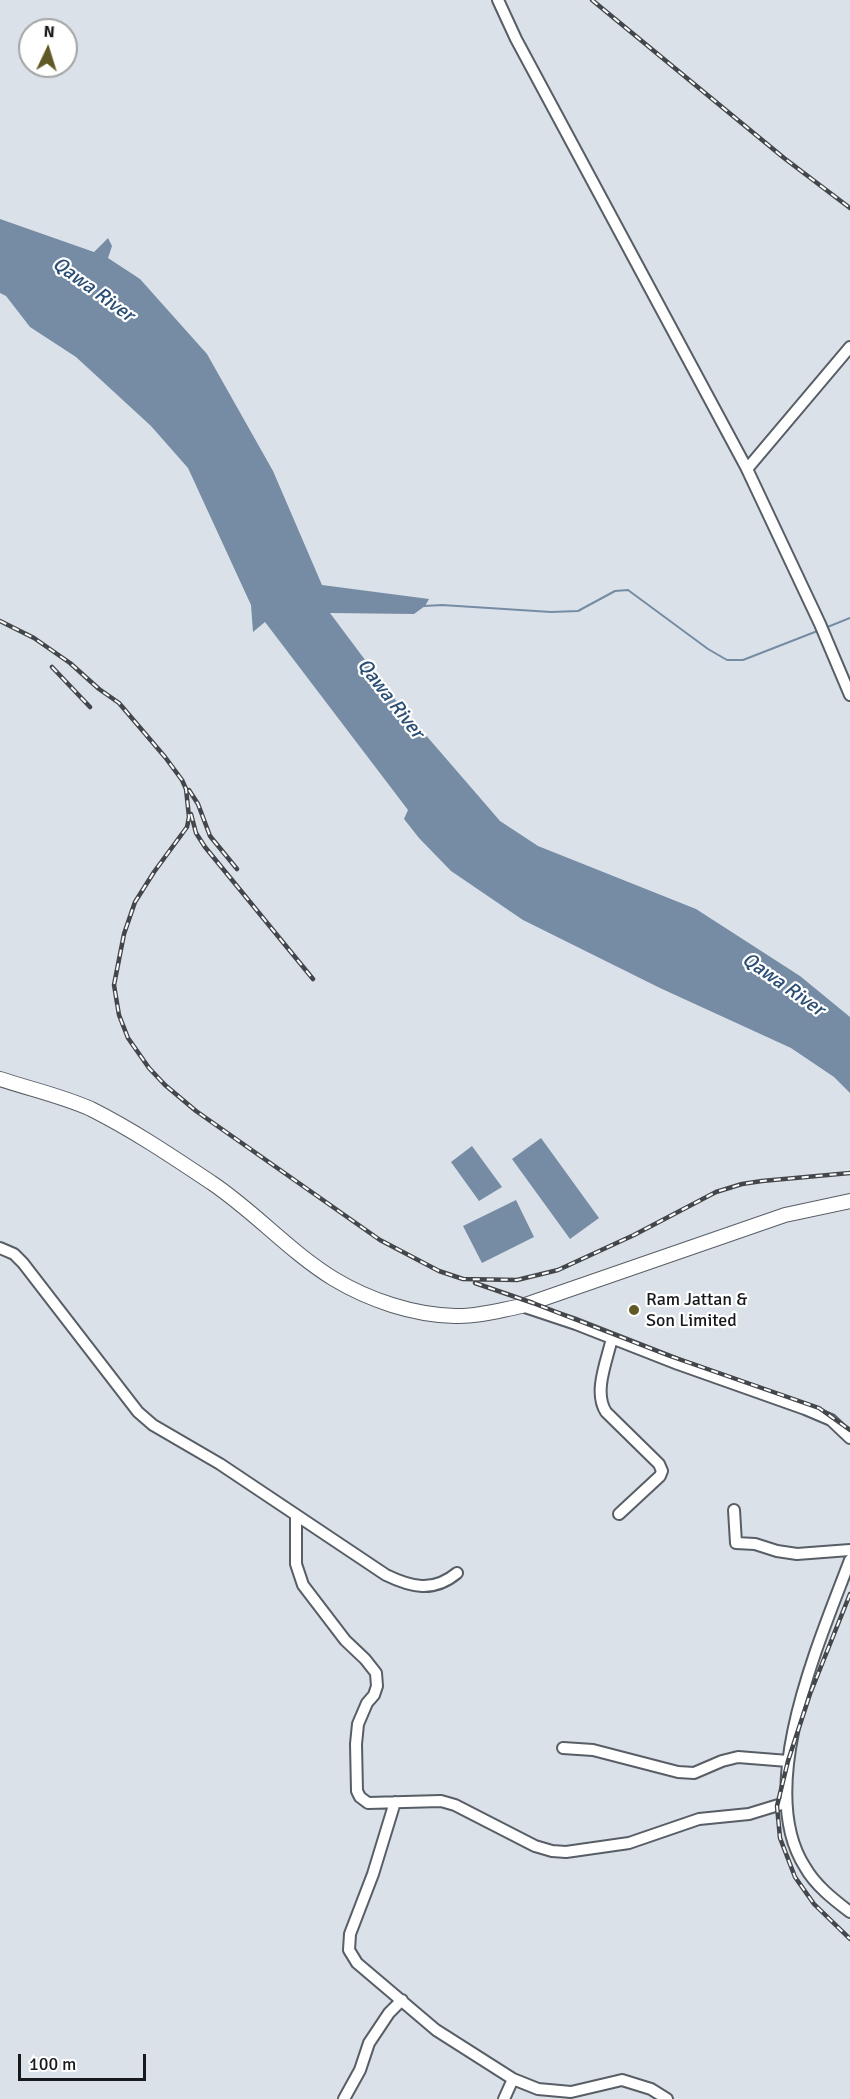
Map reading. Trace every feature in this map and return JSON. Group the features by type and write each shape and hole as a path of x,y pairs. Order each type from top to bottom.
{"main road":[{"path":"0,1079 65,1099 92,1110 143,1138 228,1194 315,1265 357,1292 393,1305 454,1317 522,1306 785,1215 850,1201"}],"street":[{"path":"498,0 516,39 747,469 820,624 850,695"},
{"path":"747,469 850,347"},
{"path":"0,1248 14,1254 22,1263 138,1412 153,1425 220,1464 386,1575 408,1585 438,1584 457,1574"},
{"path":"522,1306 814,1413 831,1420 850,1438"},
{"path":"612,1338 600,1403 606,1413 659,1464 662,1471 660,1476 619,1514"},
{"path":"734,1510 736,1543 755,1544 797,1554 850,1550"},
{"path":"296,1515 296,1564 303,1585 345,1640 376,1673 377,1686 374,1695 367,1702 358,1724 357,1791 360,1797 368,1803 441,1801 455,1805 535,1846 552,1851 629,1843 699,1820 749,1814 785,1803"},
{"path":"850,1560 816,1651 800,1706 788,1761 785,1803 795,1846 805,1868 850,1912"},
{"path":"563,1748 593,1750 678,1772 694,1773 738,1757 788,1761"},
{"path":"395,1802 373,1874 350,1934 348,1950 357,1963 436,2030 513,2079 538,2089 563,2092 577,2091 622,2080 651,2088 667,2099"},
{"path":"344,2099 360,2070 369,2043 389,2013 402,2000"},
{"path":"504,2099 513,2079"}],"water":[{"name":"Qawa River","path":"0,219 94,252 108,238 112,246 108,258 140,279 207,354 273,471 322,585 429,599 425,606 414,614 330,613 392,696 500,821 538,846 696,909 800,976 850,1017 850,1093 834,1077 791,1048 660,988 523,920 451,871 404,819 408,810 265,622 253,632 251,605 188,468 151,426 76,357 30,327 6,296 0,293"},
{"path":"541,1138 599,1218 570,1239 512,1159"},
{"path":"472,1146 502,1187 479,1201 451,1162"},
{"path":"516,1200 534,1237 482,1263 463,1226"}],"waterway":[{"path":"424,606 442,605 551,612 578,611 615,591 628,590 708,649 727,660 743,660 820,630"},
{"path":"825,628 850,618"}],"railway":[{"path":"592,0 784,158 850,208"},
{"path":"0,621 34,638 70,663 99,689 119,703 165,757 186,789 189,817 187,827 135,902 124,934 114,985 119,1015 128,1038 149,1068 196,1111 380,1240 439,1271 463,1279 517,1280 558,1270 634,1235 716,1192 762,1181 850,1173"},
{"path":"52,667 90,707"},
{"path":"189,790 198,804 210,836 237,869"},
{"path":"191,814 196,833 205,847 313,979"},
{"path":"475,1283 670,1356 819,1408 850,1430"},
{"path":"850,1594 810,1694 788,1761 777,1806 780,1838 795,1877 814,1904 850,1939"}],"place":[{"name":"Ram Jattan & Son Limited","path":"634,1310"}]}
